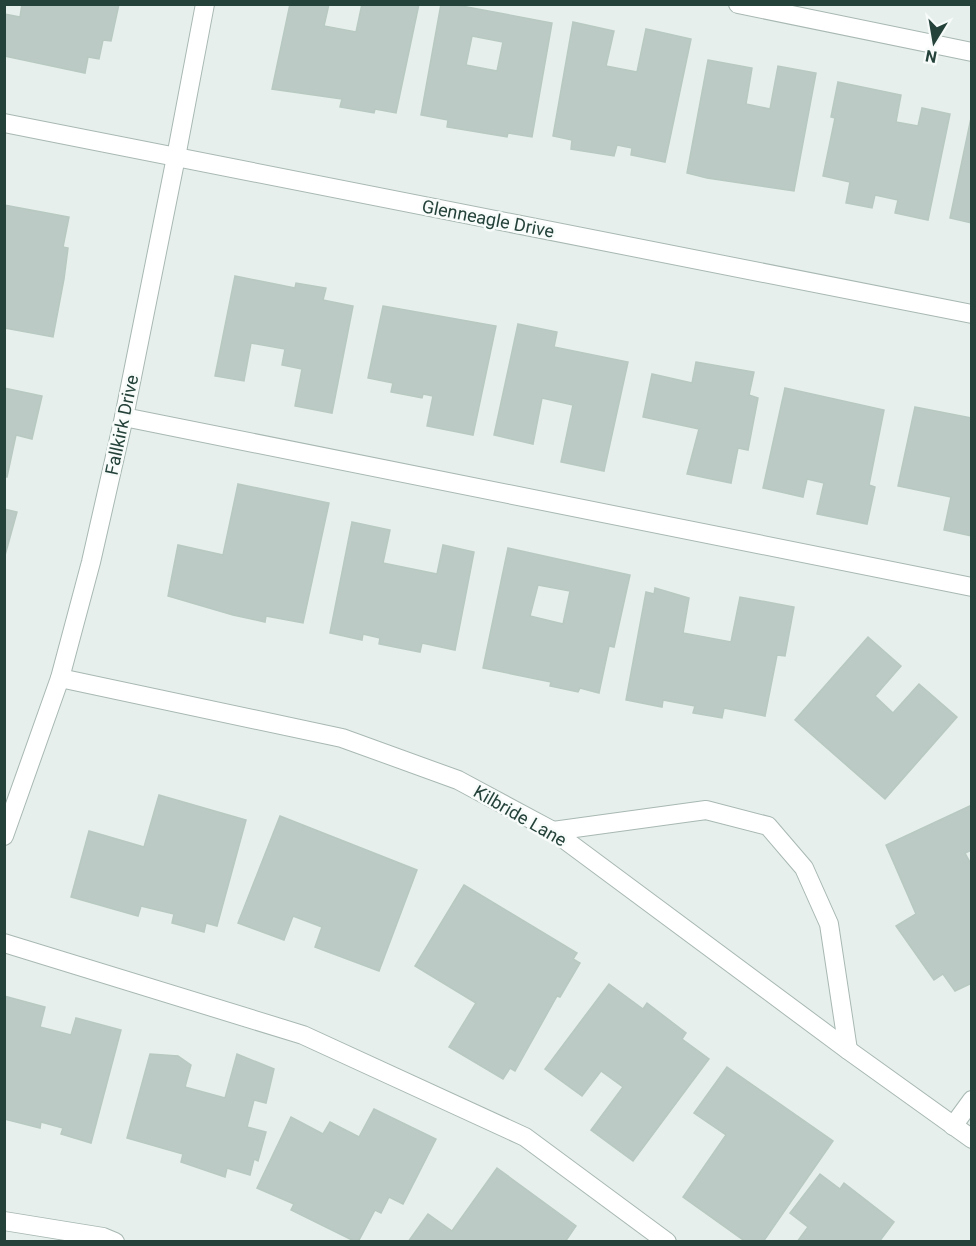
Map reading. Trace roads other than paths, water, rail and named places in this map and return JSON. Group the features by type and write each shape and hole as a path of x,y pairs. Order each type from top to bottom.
{"street":[{"name":"Fallkirk Drive","path":"4,836 60,678 91,562 124,417 205,4"},
{"path":"738,4 972,52"},
{"name":"Glenneagle Drive","path":"4,123 972,314"},
{"path":"124,417 972,587"},
{"name":"Kilbride Lane","path":"60,678 342,738 458,780 553,831 972,1139"},
{"path":"553,831 706,810 768,825 804,868 829,924 848,1050"},
{"path":"4,943 303,1035 525,1137 667,1242"},
{"path":"953,1126 972,1100"},
{"path":"4,1221 103,1237 115,1242"}]}
